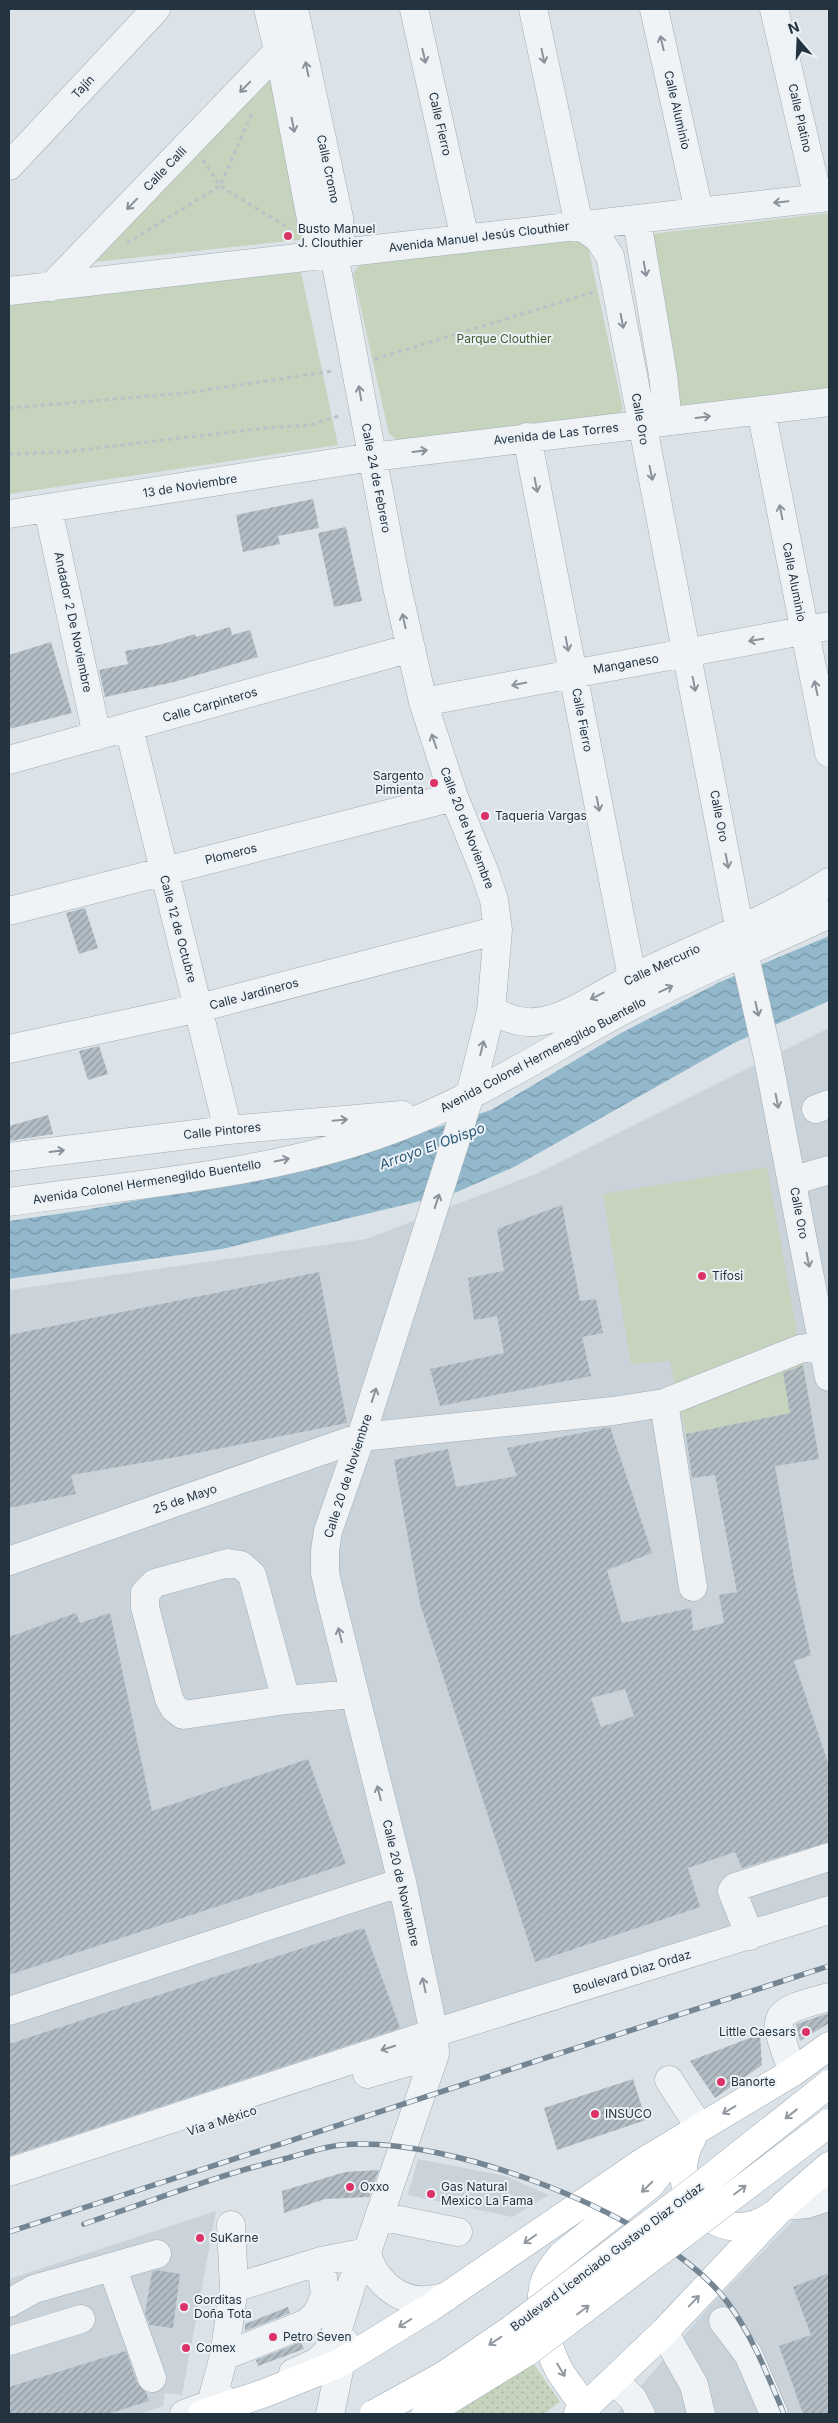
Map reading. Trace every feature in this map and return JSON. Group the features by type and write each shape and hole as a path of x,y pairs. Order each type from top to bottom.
{"main road":[{"path":"211,2411 265,2394 340,2363 446,2297 583,2202 793,2072 829,2046"},
{"name":"Boulevard Licenciado Gustavo Díaz Ordaz","path":"374,2414 443,2376 512,2329 695,2190 829,2084"},
{"path":"426,2414 530,2350 829,2123"},
{"path":"695,2131 686,2151 683,2167 684,2182 690,2197 699,2210 712,2219 726,2225 742,2226 757,2223 772,2216 829,2166"},
{"path":"695,2131 650,2185 562,2255 551,2268 544,2284 543,2314 554,2358 583,2412 664,2332 783,2206"}],"street":[{"name":"Tajín","path":"9,166 156,9"},
{"name":"Calle Cromo","path":"268,9 312,224 327,255 340,238 339,218 294,9"},
{"name":"Calle Fierro","path":"414,9 466,239"},
{"path":"533,9 579,225 598,238 610,256"},
{"name":"Calle Aluminio","path":"654,9 699,211"},
{"name":"Calle Platino","path":"774,9 824,197"},
{"name":"Calle Calli","path":"51,287 278,52"},
{"name":"Avenida Manuel Jesús Clouthier","path":"9,291 824,197"},
{"path":"610,256 613,241 618,232 643,219 668,422"},
{"name":"Calle 24 de Febrero","path":"327,255 355,364 410,648 423,702"},
{"name":"Calle Oro","path":"610,256 641,425 688,653 744,949 767,1053 829,1377"},
{"name":"Avenida de Las Torres","path":"372,457 829,402"},
{"name":"Calle Aluminio","path":"761,410 817,629 829,753"},
{"name":"Calle Fierro","path":"527,437 635,990"},
{"name":"13 de Noviembre","path":"9,514 372,457"},
{"name":"Andador 2 De Noviembre","path":"48,509 98,736"},
{"name":"Manganeso","path":"423,702 817,629"},
{"name":"Calle Carpinteros","path":"9,760 410,648"},
{"name":"Calle 20 de Noviembre","path":"330,2414 340,2363 367,2254 404,2147 434,2043 402,1882 325,1573 325,1551 328,1531 361,1436 470,1095 491,1011 498,930 494,900 454,797 423,702"},
{"name":"Calle 12 de Octubre","path":"129,728 228,1130"},
{"name":"Plomeros","path":"9,911 454,797"},
{"name":"Calle Mercurio","path":"491,1011 522,1022 552,1019 744,949 813,913 829,882"},
{"name":"Calle Jardineros","path":"9,1049 199,1008 498,930"},
{"name":"Avenida Colonel Hermenegildo Buentello","path":"9,1202 239,1170 345,1145 437,1112 470,1095 635,990"},
{"name":"Calle Pintores","path":"9,1157 228,1130 437,1112"},
{"path":"792,1181 829,1170"},
{"name":"25 de Mayo","path":"9,1560 361,1436 613,1411 664,1403 800,1349 824,1345"},
{"path":"664,1403 693,1587"},
{"path":"286,1700 252,1575 241,1565 228,1563 155,1583 145,1593 146,1607 168,1699 182,1715 286,1700 354,1694"},
{"path":"750,1936 732,1891 735,1887 829,1857"},
{"path":"9,2011 402,1882"},
{"name":"Boulevard Diaz Ordaz","path":"434,2043 829,1910"},
{"path":"793,2072 782,2041 779,2019 782,2012 789,2008 829,1997"},
{"path":"9,2172 434,2043"},
{"name":"Vía a México","path":"9,2188 434,2043"},
{"path":"669,2080 695,2131"},
{"path":"783,2206 807,2204 829,2197"},
{"path":"379,2216 458,2232"},
{"path":"211,2411 224,2356 234,2288 231,2225"},
{"path":"9,2303 34,2289 157,2254"},
{"path":"234,2288 321,2261 367,2254 373,2272 387,2287 405,2297 425,2300 446,2297"},
{"name":"Calle 20 de Noviembre","path":"184,2414 211,2411 316,2362 327,2353 340,2323 352,2284 367,2254"},
{"path":"224,2356 305,2324 317,2314 325,2296 321,2261"},
{"path":"112,2267 152,2378"},
{"path":"9,2341 81,2318"},
{"path":"723,2322 748,2354 774,2414"},
{"path":"664,2332 694,2385 701,2414"},
{"path":"615,2381 633,2399 641,2414"}],"path":[{"path":"120,247 220,186 255,105"},
{"path":"194,140 206,168 220,186 306,239 327,255"},
{"path":"9,408 185,393 327,373 616,286"},
{"path":"9,454 64,452 266,428 310,425 363,409"}],"shaded area":[{"path":"829,1028 829,1901 9,2163 9,1290 366,1239 538,1173"},
{"path":"418,2159 505,2176 549,2195 512,2217 408,2195"},
{"path":"829,2183 829,2414 617,2414 708,2308"},
{"path":"216,2211 182,2395 165,2393 163,2406 140,2414 9,2414 9,2279"}],"green space":[{"path":"270,70 306,239 95,262"},
{"path":"829,213 829,389 678,409 650,234"},
{"name":"Parque Clouthier","path":"577,236 588,246 623,409 616,419 401,443 389,434 353,273 361,264"},
{"path":"301,272 338,445 9,494 9,304"},
{"name":"Tifosi","path":"767,1167 811,1409 686,1434 670,1361 631,1364 603,1194"},
{"path":"533,2363 560,2402 544,2414 447,2414"}],"water":[{"name":"Arroyo El Obispo","path":"829,936 829,1001 734,1043 514,1167 457,1192 222,1249 9,1279 9,1221 85,1210 313,1168 491,1110 621,1033 720,982"}],"building":[{"path":"313,499 319,528 278,536 280,544 243,552 236,515"},
{"path":"346,527 362,601 334,607 318,533"},
{"path":"230,627 232,635 250,630 258,657 174,682 105,697 99,670 128,664 125,651 163,644 195,634 196,637"},
{"path":"51,642 72,713 9,729 9,655"},
{"path":"85,908 98,948 79,954 66,913"},
{"path":"99,1046 108,1074 88,1080 79,1051"},
{"path":"48,1115 53,1134 9,1141 9,1126"},
{"path":"562,1205 580,1301 596,1299 603,1333 582,1337 591,1376 440,1406 430,1369 504,1353 497,1316 474,1320 468,1278 504,1271 497,1229"},
{"path":"319,1272 347,1423 182,1456 71,1475 76,1494 9,1508 9,1335"},
{"path":"803,1365 819,1459 775,1466 795,1582 811,1655 794,1661 829,1766 829,1842 742,1868 735,1852 688,1868 700,1907 535,1962 420,1604 394,1460 448,1449 456,1487 517,1476 507,1448 610,1427 652,1553 607,1570 622,1623 691,1608 693,1631 724,1623 719,1595 737,1592 715,1475 692,1478 686,1434 790,1413 783,1373","holes":["625,1689 634,1716 601,1727 591,1698"]},
{"path":"76,1613 80,1623 110,1613 152,1811 308,1759 346,1864 9,1975 9,1637"},
{"path":"364,1928 400,2028 9,2156 9,2044"},
{"name":"Little Caesars","path":"829,2013 829,2023 800,2041 796,2024"},
{"name":"Banorte","path":"760,2034 762,2065 715,2098 690,2061"},
{"name":"INSUCO","path":"633,2079 646,2120 557,2150 544,2108"},
{"path":"379,2170 369,2197 325,2199 284,2213 282,2191 345,2172"},
{"path":"156,2270 180,2274 173,2328 150,2325 145,2313 152,2272"},
{"path":"829,2273 829,2414 803,2414 779,2346 811,2335 793,2287"},
{"path":"288,2307 290,2313 245,2331 245,2324"},
{"path":"301,2342 304,2349 258,2366 256,2360"},
{"path":"126,2351 137,2383 146,2392 149,2401 108,2414 9,2414 9,2387"}],"railway":[{"path":"9,2232 829,1966"},
{"path":"84,2224 233,2173 341,2145 385,2145 437,2153 493,2167 550,2187 605,2212 655,2240 697,2271 728,2303 745,2329 784,2414"}],"place":[{"name":"Busto Manuel J. Clouthier","path":"288,236"},
{"name":"Sargento Pimienta","path":"434,783"},
{"name":"Taqueria Vargas","path":"485,816"},
{"name":"Tifosi","path":"702,1276"},
{"name":"Little Caesars","path":"806,2032"},
{"name":"Banorte","path":"721,2082"},
{"name":"INSUCO","path":"595,2114"},
{"name":"Oxxo","path":"350,2187"},
{"name":"Gas Natural Mexico La Fama","path":"431,2194"},
{"name":"SuKarne","path":"200,2238"},
{"name":"Gorditas Doña Tota","path":"184,2307"},
{"name":"Petro Seven","path":"273,2337"},
{"name":"Comex","path":"186,2348"}]}
